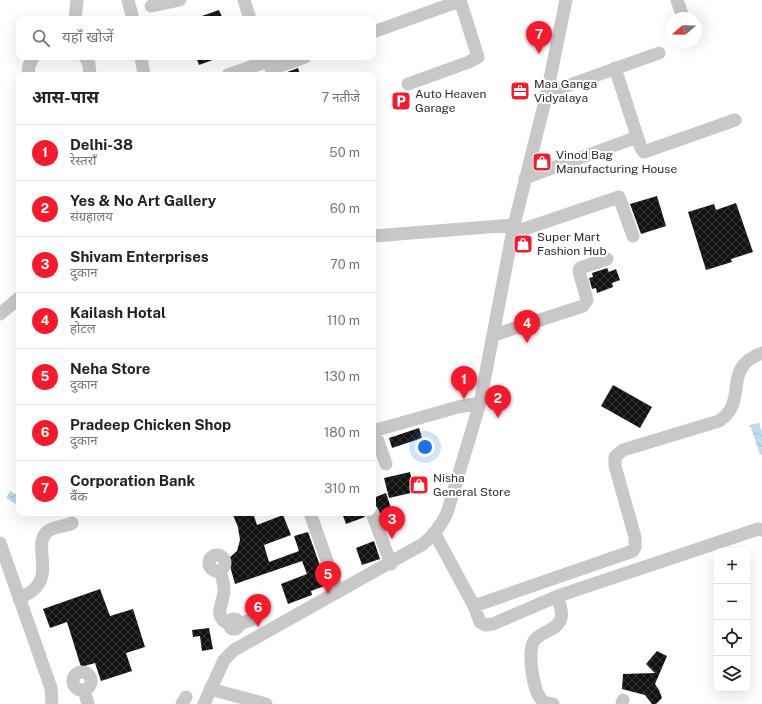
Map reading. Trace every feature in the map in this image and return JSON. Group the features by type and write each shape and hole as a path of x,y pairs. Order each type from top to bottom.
{"street":[{"path":"75,16 76,0"},
{"path":"128,0 132,16"},
{"path":"151,6 180,0"},
{"path":"244,0 249,16"},
{"path":"376,31 460,0 478,57 470,62 408,84"},
{"path":"204,704 224,660 234,650 391,564 423,544 435,534 448,513 480,403 513,229 524,178 547,93 566,0"},
{"path":"677,0 681,12"},
{"path":"547,93 659,52"},
{"path":"28,72 32,60"},
{"path":"87,60 89,64 90,72"},
{"path":"142,60 144,72"},
{"path":"242,72 293,60"},
{"path":"615,68 641,148 644,152 735,120"},
{"path":"524,178 632,140"},
{"path":"376,236 513,229 619,197 633,236"},
{"path":"494,335 583,306 587,300 579,271 580,268 607,259"},
{"path":"0,314 16,301"},
{"path":"474,606 629,554 633,551 636,537 615,466 615,457 623,450 719,421 729,415 734,405 738,372 746,362 762,353"},
{"path":"376,430 458,407 480,403"},
{"path":"376,436 386,464"},
{"path":"311,516 338,592"},
{"path":"373,516 391,564"},
{"path":"20,599 37,586 42,577 44,570 42,541 44,536 53,529 72,523"},
{"path":"435,534 474,606 480,622 485,625 493,624 558,596 758,529 762,530"},
{"path":"0,543 51,688 52,704"},
{"path":"220,571 224,590 219,604 219,614 224,621 234,626 255,617 263,611"},
{"path":"553,704 545,702 538,696 530,656 530,648 536,638 553,628 560,621 562,616 558,596"},
{"path":"234,626 234,650"},
{"path":"210,689 249,702 266,704"},
{"path":"84,690 88,704"}],"water":[{"path":"759,423 762,432 762,454 760,455 750,425"},
{"path":"10,491 16,494 16,504 6,498"}],"building":[{"path":"219,10 222,16 202,16"},
{"path":"197,60 213,60 199,65"},
{"path":"298,68 299,72 287,72"},
{"path":"657,196 666,226 641,234 630,204"},
{"path":"736,203 753,252 731,259 732,262 706,270 688,212 714,204 716,210"},
{"path":"607,268 609,272 616,269 620,280 612,283 613,287 597,293 596,288 592,289 589,278 593,277 592,273"},
{"path":"613,385 652,407 640,428 601,406"},
{"path":"419,428 422,438 392,448 389,438"},
{"path":"410,472 415,492 389,498 384,478"},
{"path":"386,493 393,514 382,518 376,506 376,497"},
{"path":"233,516 254,516 257,525 283,516 291,535 264,545 269,562 299,551 294,536 308,532 327,585 311,591 312,595 288,604 281,584 307,574 302,561 235,584 228,559 237,551 240,540 238,527"},
{"path":"343,516 365,516 365,517 346,524"},
{"path":"374,541 380,559 362,565 356,548"},
{"path":"100,589 110,616 133,609 145,647 126,653 132,671 101,681 95,663 81,667 67,622 50,628 43,609"},
{"path":"209,628 213,649 202,651 200,636 193,637 192,630"},
{"path":"657,651 667,656 655,684 662,698 656,704 652,704 645,695 622,689 623,674 655,673 646,664"}],"place":[{"name":"Corporation Bank","path":"539,54"},
{"name":"Maa Ganga Vidyalaya","path":"520,91"},
{"name":"Auto Heaven Garage","path":"401,101"},
{"name":"Vinod Bag Manufacturing House","path":"542,162"},
{"name":"Super Mart Fashion Hub","path":"523,244"},
{"name":"Kailash Hotal","path":"527,343"},
{"name":"Delhi-38","path":"464,399"},
{"name":"Yes & No Art Gallery","path":"498,418"},
{"name":"Nisha General Store","path":"419,485"},
{"name":"Shivam Enterprises","path":"392,539"},
{"name":"Neha Store","path":"328,594"},
{"name":"Pradeep Chicken Shop","path":"258,627"}]}
